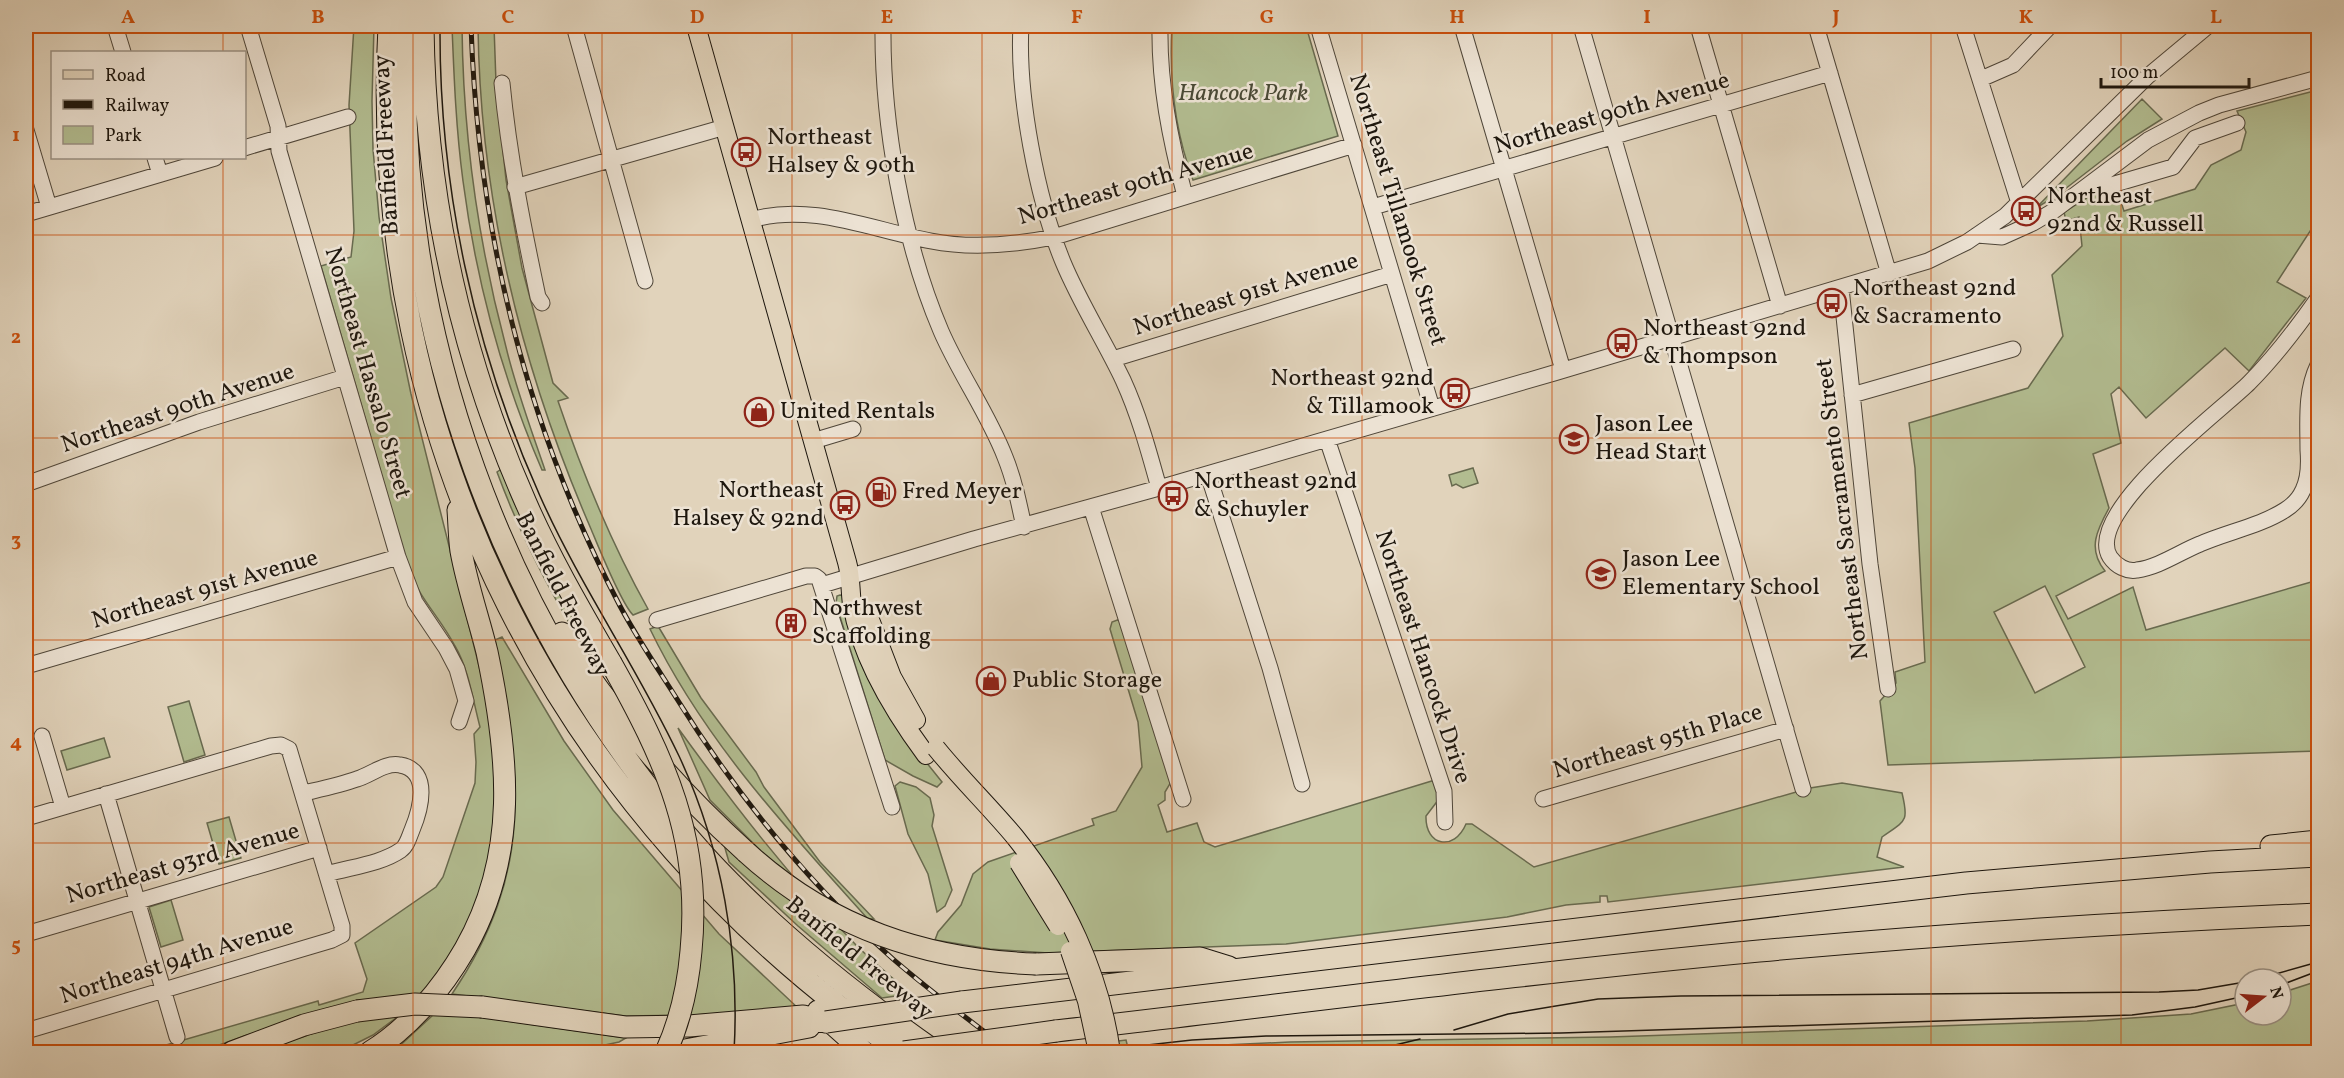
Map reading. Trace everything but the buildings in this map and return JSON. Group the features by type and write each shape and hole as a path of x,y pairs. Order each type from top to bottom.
{"highway":[{"name":"Banfield Freeway","path":"389,26 388,138 398,250 418,359 457,492 523,636 559,698 597,756 663,841 788,967 849,1016 902,1053"},
{"name":"Banfield Freeway","path":"408,26 408,139 414,211 424,283 440,355 459,425 478,478 512,561 560,656 596,714 642,778 693,841 755,906 809,956 936,1053"},
{"path":"423,26 426,102 436,193 465,333 491,414 525,502 545,544 643,723 675,796 692,867 694,911 688,978 678,1021 666,1053"},
{"path":"370,1053 413,1016 449,975 475,932 500,856 506,802 503,746 486,651 461,550 457,492"},
{"path":"512,561 620,718 694,803 746,852 789,888 834,915 866,930 912,946 938,953 1000,963 1036,964 1200,958 1234,969"},
{"path":"2210,862 2257,847 2319,841"},
{"path":"674,1053 784,1024 803,1016 826,1022 1234,969 1966,883 2210,862 2319,856"},
{"path":"902,1053 1056,1031 1511,977 1761,951 2073,927 2319,914"},
{"path":"788,967 806,1001 864,1053"},
{"path":"232,1053 304,1025 357,1011 415,1004 482,1007 625,1027 784,1024"}],"main road":[{"path":"696,26 851,578 852,603 873,665 891,701 1005,845 1050,912 1067,945 1081,981 1098,1053"},
{"path":"931,752 1014,837 1052,889 1093,977 1111,1053"}],"street":[{"path":"115,26 123,51"},
{"name":"Northeast Hassalo Street","path":"248,26 278,126 279,151 398,557 415,602 446,648 457,669 466,701 459,722"},
{"path":"574,26 645,281"},
{"path":"883,26 887,112 911,236 940,328 1006,457 1024,527"},
{"path":"1021,26 1021,62 1027,116 1036,169 1054,237 1081,302 1113,359 1137,413 1159,488"},
{"path":"1160,26 1165,106 1185,196"},
{"name":"Northeast Tillamook Street","path":"1318,26 1432,408"},
{"path":"1462,26 1563,370"},
{"path":"1581,26 1803,789"},
{"path":"1698,26 1780,306"},
{"path":"1816,26 1889,274"},
{"path":"1963,26 2019,203"},
{"path":"1981,79 2013,65 2050,26"},
{"path":"822,585 1563,370 1933,259 1977,235 2005,216 2148,76 2208,26"},
{"name":"Northeast 90th Avenue","path":"1372,207 1830,73"},
{"path":"1977,235 2002,237 2055,210 2148,140 2190,117 2219,105 2319,78"},
{"path":"502,83 507,140 515,187 538,297 542,303"},
{"path":"246,147 348,117"},
{"path":"2090,184 2108,186 2173,167 2195,138 2221,127 2238,123"},
{"path":"515,187 725,127"},
{"path":"26,130 49,207"},
{"name":"Northeast 90th Avenue","path":"751,220 778,213 811,215 855,222 954,244 995,245 1054,237 1354,145"},
{"path":"155,159 160,174"},
{"path":"26,214 212,159"},
{"name":"Northeast 91st Avenue","path":"1113,359 1392,274"},
{"name":"Northeast Sacramento Street","path":"1841,288 1870,564 1888,689"},
{"path":"2319,298 2289,339 2259,373 2158,464 2131,494 2118,513 2108,536 2108,552 2114,561 2125,569 2142,569 2196,545 2273,516 2292,504 2302,492 2307,476 2310,392 2319,365"},
{"path":"1852,395 2013,349"},
{"name":"Northeast 90th Avenue","path":"26,484 199,422 345,377"},
{"path":"813,441 852,429"},
{"name":"Northeast Hancock Drive","path":"1327,439 1444,791 1445,822"},
{"path":"1208,474 1270,668 1302,784"},
{"path":"1091,507 1183,799"},
{"name":"Northeast 91st Avenue","path":"26,666 398,557"},
{"path":"657,620 806,576 815,576 822,585 892,807"},
{"name":"Northeast 95th Place","path":"1543,799 1786,729"},
{"path":"42,736 63,807"},
{"path":"26,818 281,745 289,749 327,873 391,856 404,848 422,795 420,780 410,769 400,765 384,766 356,779 304,793"},
{"path":"106,794 177,1037"},
{"name":"Northeast 93rd Avenue","path":"26,934 319,848"},
{"name":"Northeast 94th Avenue","path":"26,1031 342,935 342,926 327,873"}],"green space":[{"path":"354,26 374,26 373,149 379,217 391,298 411,394 485,690 496,760 495,842 469,926 424,997 247,1035 200,1052 142,1052 318,1001 319,1005 363,992 367,979 355,943 436,887 443,877 475,783 474,734 480,727 467,675 460,655 409,570 321,266 351,257 354,231 349,105"},
{"path":"452,26 462,26 469,148 487,268 514,378 545,470 542,470 528,435 503,364 475,255 459,142"},
{"path":"478,26 494,26 496,83 506,180 522,268 553,383 568,398 558,401 577,454 598,507 648,609 633,615 610,575 566,469 525,346 496,220 487,156"},
{"name":"Hancock Park","path":"1172,26 1306,26 1338,136 1193,180 1182,143 1175,104 1171,65"},
{"path":"2318,90 2318,219 2277,282 2306,298 2249,371 2225,348 2146,418 2119,387 2111,394 2121,443 2093,454 2109,508 2098,532 2095,547 2096,555 2105,571 2056,596 2068,619 2133,587 2146,630 2318,580 2318,751 1888,765 1880,701 1896,683 1895,672 1925,662 1915,468 1909,423 2028,388 2063,336 2052,275 2082,246 2079,217 2066,221 2064,212 2093,194 2118,193 2124,211 2195,189 2211,165 2241,150 2246,132 2237,111","holes":["2045,586 2085,667 2035,693 1994,612"]},
{"path":"2142,99 2162,119 2127,141 2056,196 2036,208"},
{"path":"1473,468 1478,483 1463,488 1456,484 1452,486 1449,475"},
{"path":"503,471 592,654 589,655 575,633 538,566 506,496 497,472"},
{"path":"837,596 844,596 910,742 942,782 937,787 885,760 836,604"},
{"path":"1120,619 1171,782 1165,792 1165,800 1158,805 1167,832 1197,823 1204,842 1215,847 1435,780 1439,799 1426,816 1430,834 1435,839 1448,842 1461,833 1466,824 1472,824 1534,867 1810,788 1842,783 1902,793 1904,819 1882,837 1877,857 1904,867 1608,902 1607,896 1600,896 1600,902 1566,905 1507,917 1286,944 1048,953 990,949 935,940 938,932 961,905 973,874 988,862 1094,825 1092,819 1116,811 1142,767 1138,722 1110,629 1112,622"},
{"path":"658,626 701,698 756,772 764,787 820,862 874,919 868,919 748,782 695,708 671,669 650,629"},
{"path":"502,637 564,741 613,810 719,934 798,1008 694,1015 625,1016 452,994 479,949 497,906 509,864 514,823 515,780 511,736 495,640"},
{"path":"189,701 205,755 184,762 168,707"},
{"path":"678,728 741,812 808,894 856,945 910,994 882,998 798,926 729,862 723,841 748,864 760,850 710,800"},
{"path":"104,738 110,757 67,770 61,751"},
{"path":"900,782 916,787 930,798 934,815 932,826 952,890 945,906 937,912 928,874 908,834 895,786"},
{"path":"229,817 241,858 219,864 207,823"},
{"path":"171,900 183,940 161,947 149,907"},
{"path":"2318,981 2318,1052 1137,1052 1290,1042 1610,1037 2087,1021 2191,1014 2233,1005 2233,1027 2293,1027 2293,989"},
{"path":"400,1015 373,1035 339,1052 258,1052 349,1021"},
{"path":"433,1015 474,1016 626,1038 619,1042 572,1052 393,1052"},
{"path":"1126,1040 1129,1052 1029,1052"}],"tram line":[{"path":"440,26 441,86 446,147 454,207 479,325 496,383 540,496 573,562 663,723 694,791 707,827 717,863 731,938 734,976 734,1052"},
{"path":"2293,969 2318,962"},
{"path":"2293,980 2318,971"},
{"path":"1454,1030 1508,1014 1598,999 1681,996 2159,992 2198,990 2233,984"},
{"path":"1085,1052 1192,1040 1266,1036 1561,1033 2132,1015 2195,1007 2233,999"},
{"path":"1366,1052 1420,1039"}],"railway":[{"path":"471,26 484,177 496,251 512,325 533,397 558,468 587,537 620,606 655,665 724,769 803,869 893,959 1011,1052"}],"place":[{"name":"Northeast Halsey & 90th","path":"746,152"},
{"name":"Northeast 92nd & Russell","path":"2026,211"},
{"name":"Northeast 92nd & Sacramento","path":"1832,303"},
{"name":"Northeast 92nd & Thompson","path":"1622,343"},
{"name":"Northeast 92nd & Tillamook","path":"1455,393"},
{"name":"United Rentals","path":"759,412"},
{"name":"Jason Lee Head Start","path":"1574,439"},
{"name":"Fred Meyer","path":"881,492"},
{"name":"Northeast 92nd & Schuyler","path":"1173,496"},
{"name":"Northeast Halsey & 92nd","path":"845,505"},
{"name":"Jason Lee Elementary School","path":"1601,574"},
{"name":"Northwest Scaffolding","path":"791,623"},
{"name":"Public Storage","path":"991,681"}]}
